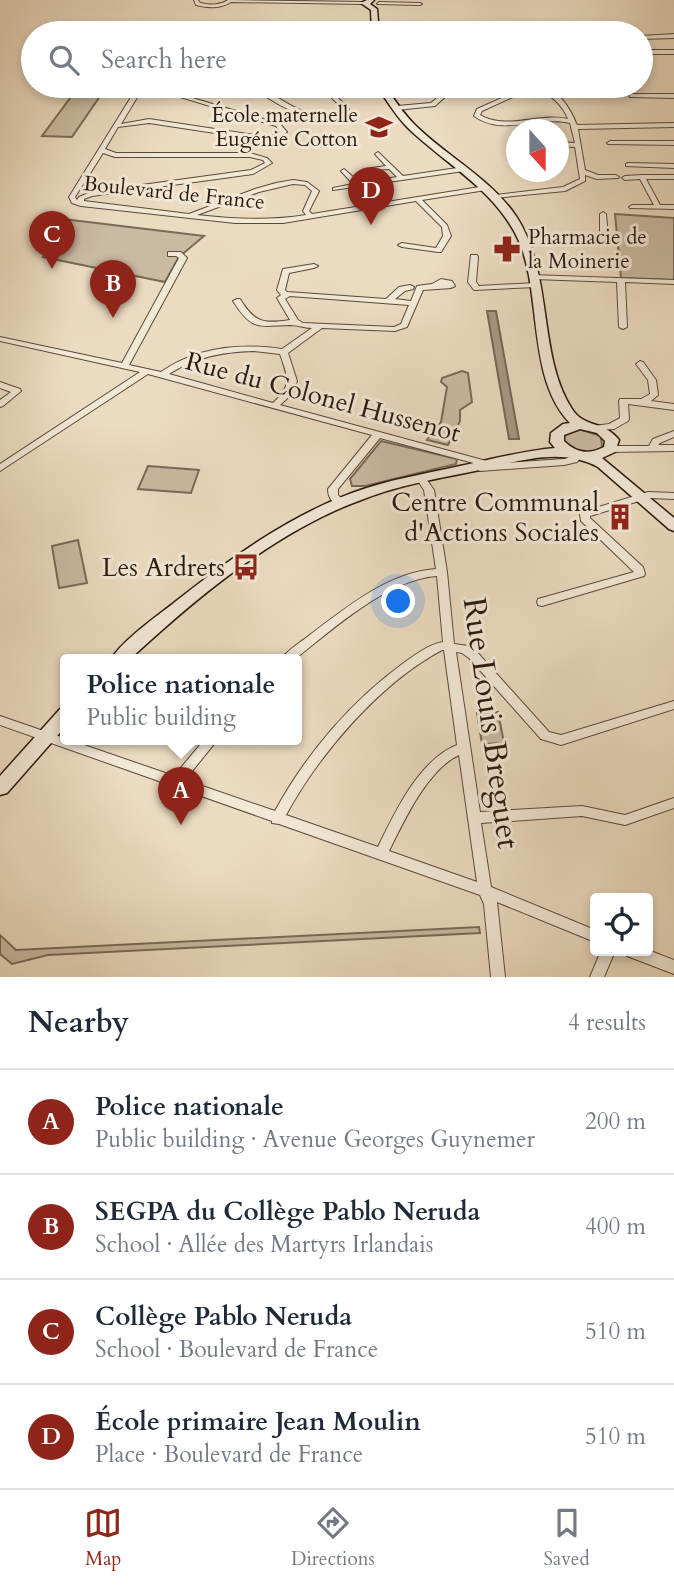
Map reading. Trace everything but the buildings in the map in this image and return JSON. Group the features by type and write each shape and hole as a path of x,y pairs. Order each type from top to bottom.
{"street":[{"path":"196,0 198,4 210,6 231,0 419,4"},
{"path":"370,3 374,21"},
{"path":"653,37 674,36"},
{"path":"653,52 674,52"},
{"path":"653,96 674,96"},
{"name":"Boulevard de France","path":"134,98 72,197 74,202 235,221 283,221 486,188"},
{"path":"116,126 145,121 261,138 276,137 284,132 283,127 187,98"},
{"path":"276,98 313,117 329,120 346,116 346,110 334,98"},
{"path":"390,98 397,108 496,197 525,242 554,384 572,423 597,446 640,497 674,526"},
{"path":"397,108 433,105 441,98"},
{"path":"506,98 479,110 477,116 499,124 553,117 588,125 674,125"},
{"path":"560,98 573,122 583,180"},
{"path":"610,143 674,143"},
{"path":"569,145 576,145"},
{"path":"81,204 81,198 91,194 253,172 263,169 269,163 265,159 250,155 115,155 101,150"},
{"path":"378,154 402,178"},
{"path":"628,165 674,166"},
{"path":"374,169 389,167"},
{"path":"335,189 464,169"},
{"path":"581,171 597,177"},
{"path":"344,172 358,186"},
{"path":"496,197 565,189 583,180 616,177"},
{"path":"625,177 674,177"},
{"path":"642,177 658,207"},
{"path":"182,215 201,212 279,183 298,181 311,184 316,191 306,211 310,216"},
{"path":"402,245 438,250 447,236 445,226 417,199"},
{"path":"632,207 674,207"},
{"path":"525,242 598,240 604,235 603,214"},
{"path":"125,365 183,258 178,254 170,254"},
{"path":"474,257 472,282 477,288 535,281 674,282"},
{"path":"284,294 281,290 286,271 314,266"},
{"path":"621,280 623,327"},
{"path":"237,301 251,321 259,324 295,322 301,325 398,328 404,325 420,288 436,286"},
{"path":"387,302 402,289 410,287"},
{"path":"284,294 412,303"},
{"path":"284,294 281,296 282,302 295,322"},
{"path":"163,375 205,353 268,350 284,352 320,326"},
{"name":"Rue du Colonel Hussenot","path":"0,339 125,365 487,464"},
{"path":"274,406 288,393 293,381 284,352"},
{"path":"640,364 655,388 654,395 643,402"},
{"path":"0,468 147,371"},
{"path":"0,385 18,391 0,404"},
{"path":"462,470 574,460 597,446 625,419 623,401 674,407"},
{"path":"572,423 558,433 597,446"},
{"path":"341,503 333,496 333,489 378,434"},
{"path":"652,448 656,440 674,434"},
{"path":"124,654 225,573 301,523 341,503 421,478 543,452 597,446 674,448"},
{"name":"Rue Louis Breguet","path":"421,478 429,491 442,572 463,748 485,891 491,904 495,976"},
{"path":"542,603 640,574 639,569 584,516 590,511 640,497 674,496"},
{"path":"294,654 369,600 409,578 442,572"},
{"path":"277,819 317,758 362,707 435,648 449,645 465,649 473,655 545,736 554,740 674,705"},
{"path":"0,720 60,741"},
{"path":"0,788 60,720"},
{"path":"71,745 485,891 590,934"},
{"path":"176,782 207,745"},
{"path":"381,854 421,785 445,756 463,748"},
{"path":"474,818 582,811 625,820 674,803"},
{"path":"597,977 606,956"},
{"path":"645,956 674,967"}],"shaded area":[{"path":"70,98 99,98 72,137 42,136"},
{"path":"615,214 674,218 674,280 621,278"},
{"path":"63,219 204,236 179,257 165,282 43,257 46,251 43,243 53,236"},
{"path":"487,311 496,311 519,439 509,439"},
{"path":"462,371 468,373 472,402 460,410 460,421 448,445 427,440 441,422 447,387 441,382 442,378"},
{"path":"579,429 601,436 602,447 582,452 563,442 564,434"},
{"path":"381,441 457,459 456,464 365,486 352,486 350,479"},
{"path":"148,466 199,470 191,493 138,489"},
{"path":"78,540 87,583 59,588 52,546"},
{"path":"498,712 504,743 482,744 477,713"},
{"path":"479,927 480,933 48,955 12,964 0,954 0,935 16,950"}],"place":[{"name":"École maternelle Eugénie Cotton","path":"379,127"},
{"name":"École primaire Jean Moulin","path":"371,225"},
{"name":"Pharmacie de la Moinerie","path":"507,249"},
{"name":"Collège Pablo Neruda","path":"52,269"},
{"name":"SEGPA du Collège Pablo Neruda","path":"113,318"},
{"name":"Centre Communal d'Actions Sociales","path":"620,517"},
{"name":"Les Ardrets","path":"246,567"},
{"name":"Police nationale","path":"181,825"}]}
